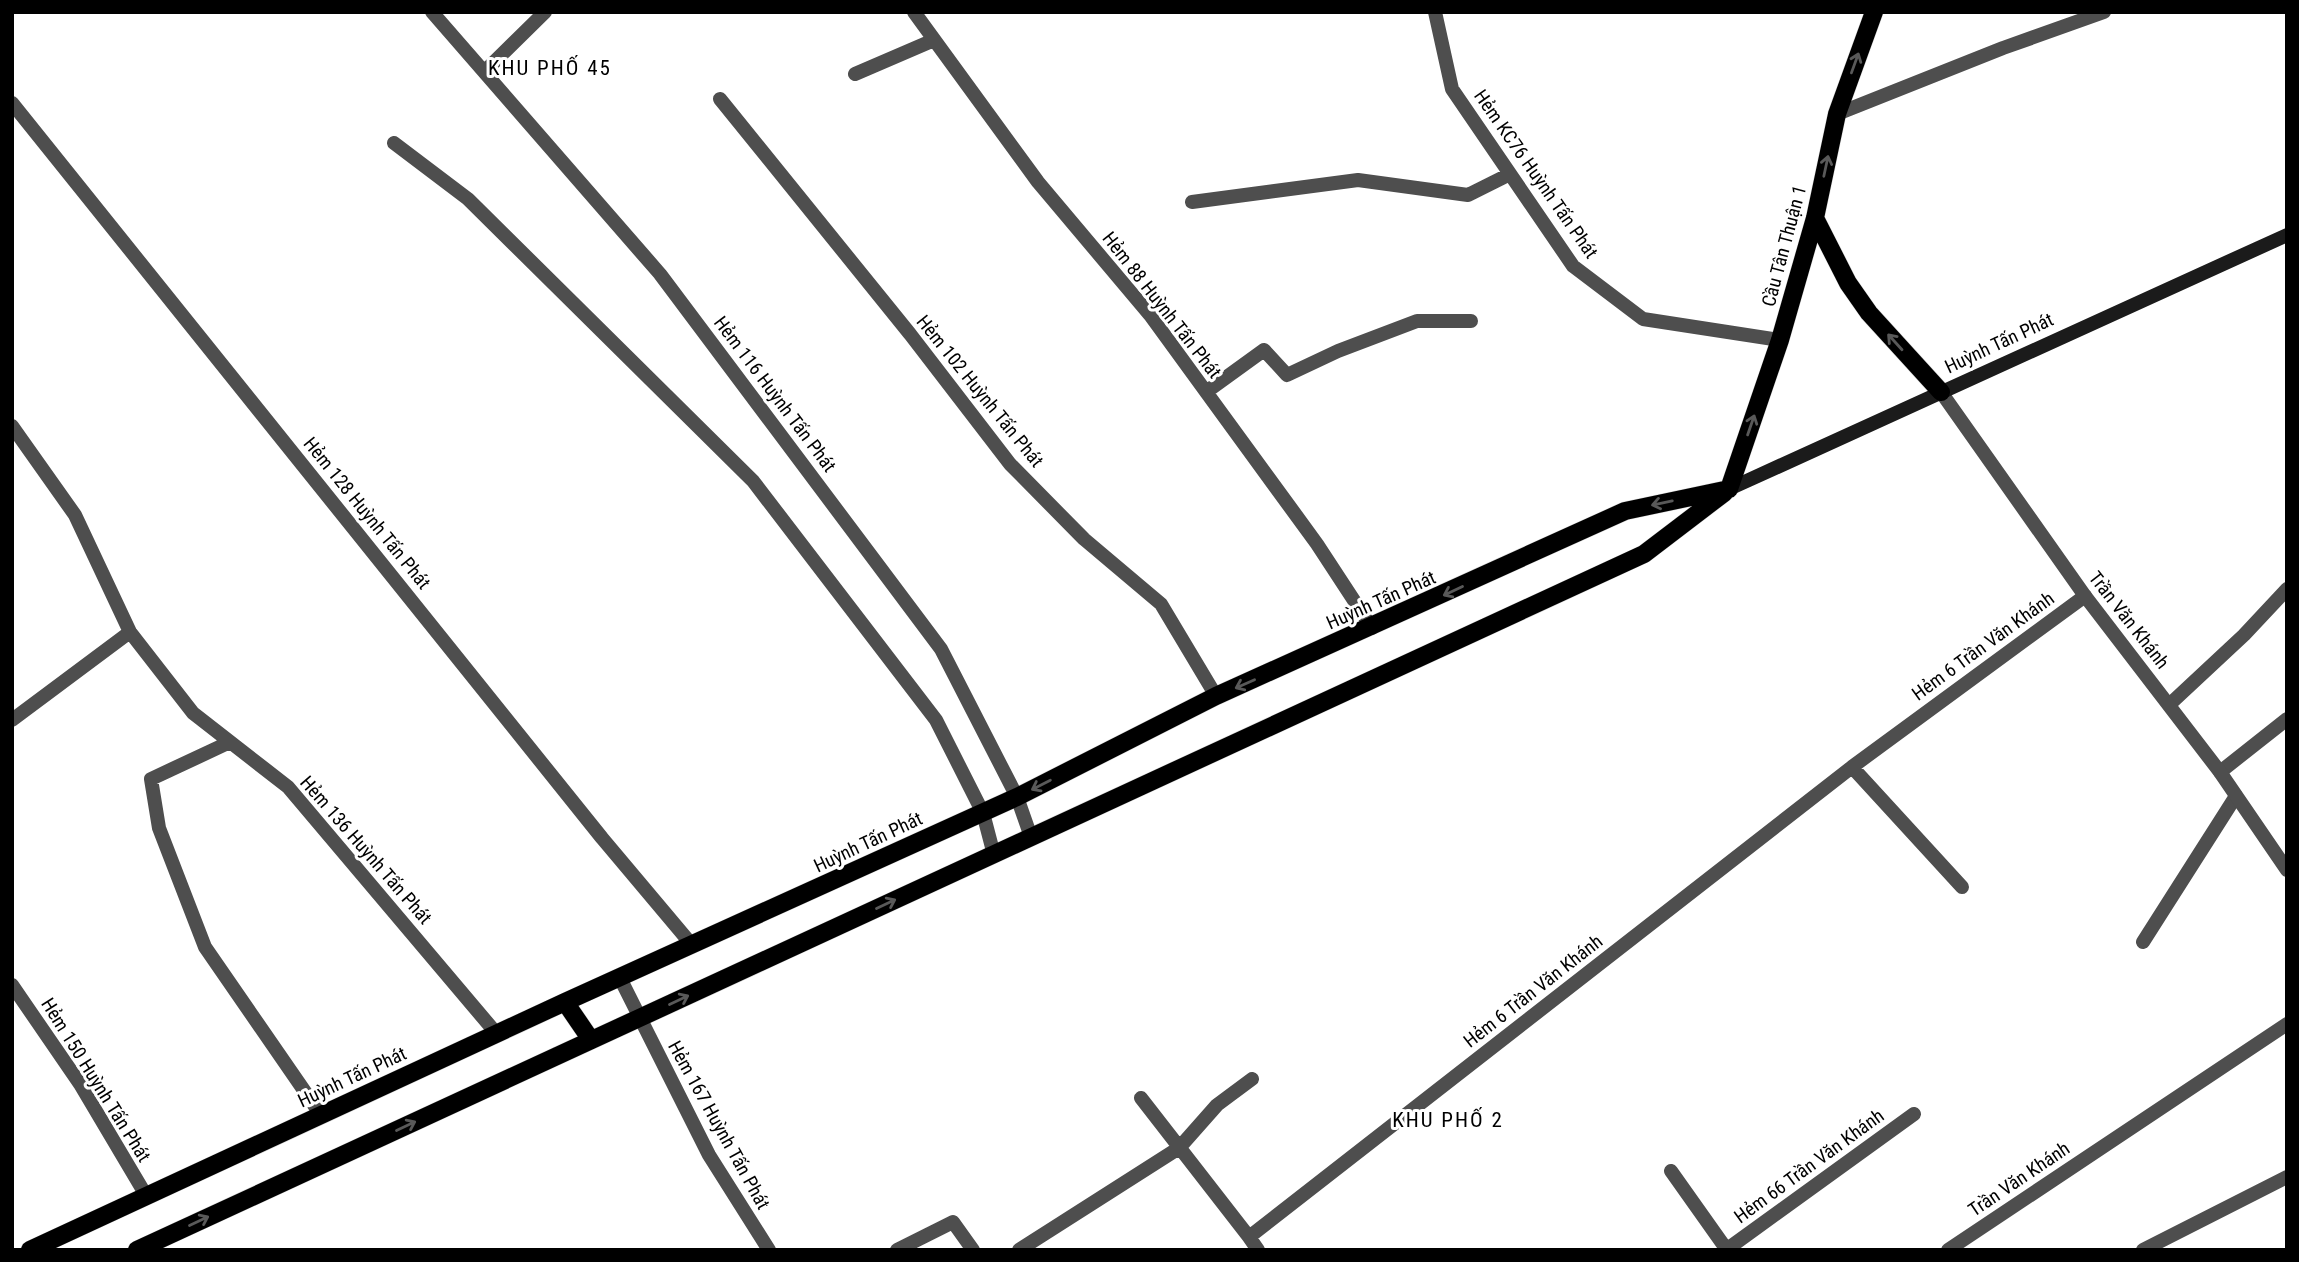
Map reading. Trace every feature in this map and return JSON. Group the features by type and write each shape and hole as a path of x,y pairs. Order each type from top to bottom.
{"main road":[{"name":"Cầu Tân Thuận 1","path":"1729,489 1780,340 1815,218 1837,114 1874,12"},
{"path":"1815,218 1848,284 1868,313 1941,392"},
{"name":"Huỳnh Tấn Phát","path":"30,1250 565,1002 983,813 1216,696 1625,511 1729,489 2287,235"},
{"name":"Huỳnh Tấn Phát","path":"137,1250 1644,554 1729,489"},
{"path":"565,1002 591,1040"}],"street":[{"name":"Hẻm 116 Huỳnh Tấn Phát","path":"432,12 660,274 941,649 1017,797 1031,837"},
{"path":"485,71 545,12"},
{"name":"Hẻm 88 Huỳnh Tấn Phát","path":"914,12 1038,182 1150,315 1317,544 1371,628"},
{"name":"Hẻm KC76 Huỳnh Tấn Phát","path":"1435,12 1452,89 1573,266 1643,319 1780,340"},
{"path":"1837,114 2003,48 2104,12"},
{"path":"855,74 934,40"},
{"name":"Hẻm 102 Huỳnh Tấn Phát","path":"720,99 911,334 1010,464 1084,539 1161,604 1216,696"},
{"name":"Hẻm 128 Huỳnh Tấn Phát","path":"12,103 602,838 692,946"},
{"path":"394,143 468,199 651,377 753,481 936,720 983,813 994,855"},
{"path":"1192,202 1358,180 1468,195 1510,174"},
{"path":"1206,393 1264,350 1287,375 1338,351 1417,321 1471,321"},
{"name":"Trần Văn Khánh","path":"1941,392 2085,596 2220,772 2287,870"},
{"name":"Hẻm 136 Huỳnh Tấn Phát","path":"12,426 75,515 130,632 193,713 288,787 496,1034"},
{"path":"2170,704 2244,635 2287,589"},
{"name":"Hẻm 6 Trần Văn Khánh","path":"1249,1237 1852,767 2085,596"},
{"path":"12,720 130,632"},
{"path":"2220,772 2287,719"},
{"path":"230,742 151,779 159,828 205,947 321,1115"},
{"path":"1852,767 1962,887"},
{"path":"2143,942 2236,796"},
{"name":"Hẻm 167 Huỳnh Tấn Phát","path":"620,978 638,1019 709,1155 769,1250"},
{"name":"Hẻm 150 Huỳnh Tấn Phát","path":"12,985 80,1084 147,1197"},
{"name":"Trần Văn Khánh","path":"1948,1250 2287,1024"},
{"path":"1019,1250 1180,1148 1217,1105 1252,1079"},
{"path":"1141,1098 1258,1250"},
{"name":"Hẻm 66 Trần Văn Khánh","path":"1726,1250 1914,1114"},
{"path":"1671,1171 1726,1250"},
{"path":"2143,1250 2287,1177"},
{"path":"897,1250 953,1222 973,1250"}],"district":[{"name":"KHU PHỐ 45","path":"550,68"},
{"name":"KHU PHỐ 2","path":"1448,1120"}]}
